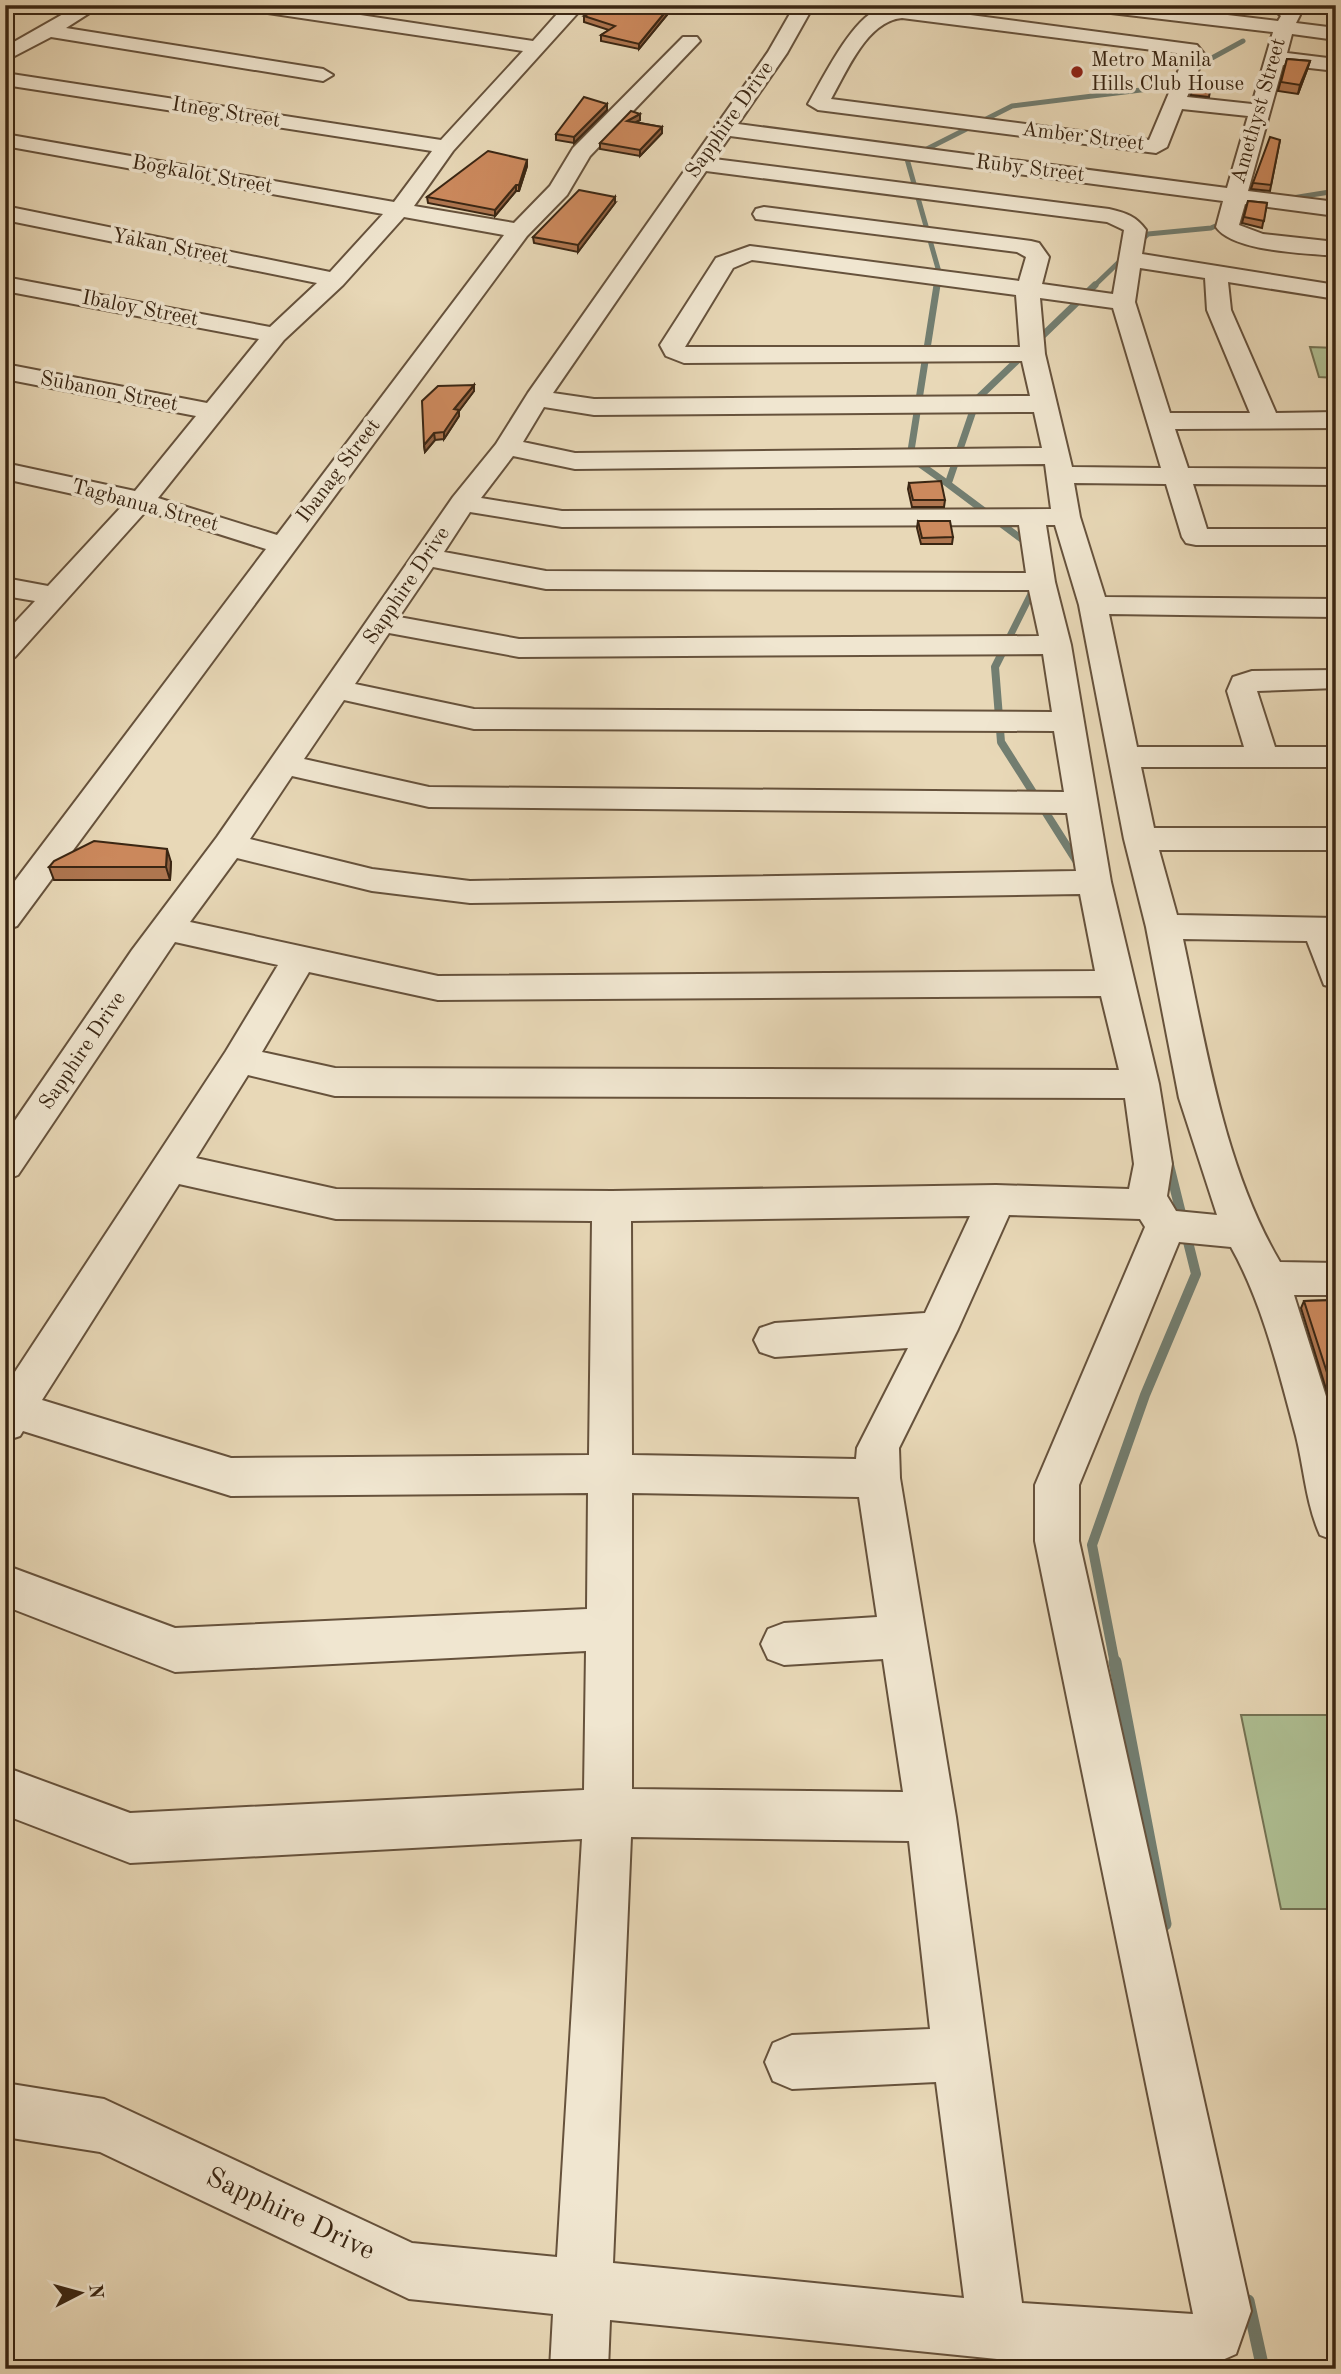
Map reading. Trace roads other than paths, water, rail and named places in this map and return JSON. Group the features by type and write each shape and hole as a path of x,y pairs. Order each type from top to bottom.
{"street":[{"path":"5,55 93,5"},
{"path":"254,5 537,47"},
{"path":"5,651 141,501 275,335 335,280 399,210 446,146 576,5"},
{"name":"Sapphire Drive","path":"5,1165 144,959 229,845 463,503 508,447 537,398 725,128 799,57 806,5"},
{"path":"1094,5 1336,34"},
{"path":"1278,5 1291,15 1284,27"},
{"name":"Amber Street","path":"902,12 1190,49 1195,55 1176,102 1156,147 818,104 843,63 876,18 885,13 902,12"},
{"name":"Amethyst Street","path":"1284,27 1234,195 1227,228 1233,232 1336,249"},
{"path":"49,31 323,75"},
{"name":"Ibanag Street","path":"5,918 519,231 559,190 581,153 690,41"},
{"path":"799,57 843,63"},
{"path":"1275,58 1336,65"},
{"name":"Itneg Street","path":"5,79 446,146"},
{"path":"1176,102 1259,111"},
{"name":"Ruby Street","path":"725,128 1234,195 1334,202"},
{"name":"Bogkalot Street","path":"5,140 519,231"},
{"path":"700,164 1129,222 1135,230 1128,259 1123,302 1180,478 1196,537 1336,537"},
{"name":"Yakan Street","path":"5,213 335,280"},
{"path":"764,214 1031,248 1038,257 1028,292 1033,354 1058,466 1066,517 1093,606 1140,839 1163,927 1198,1098 1243,1233 1269,1278 1326,1436 1336,1521"},
{"path":"1033,354 684,356 675,351 672,345 724,263 750,253 1028,292 1123,302"},
{"path":"1128,259 1336,292"},
{"path":"1216,275 1219,310 1266,420"},
{"name":"Ibaloy Street","path":"5,284 275,335"},
{"name":"Subanon Street","path":"5,371 212,412"},
{"path":"537,398 594,407 1043,404"},
{"path":"1160,421 1336,421"},
{"path":"508,447 575,461 1058,466 1180,478 1336,477"},
{"name":"Tagbanua Street","path":"5,471 141,501 284,546"},
{"path":"463,503 562,519 1066,517"},
{"path":"1031,517 1041,582 1056,645 1094,882 1115,984 1141,1084 1153,1164 1156,1211"},
{"path":"426,557 546,580 1041,582"},
{"path":"5,587 55,596"},
{"path":"1093,606 1336,608"},
{"path":"382,623 519,648 1056,645"},
{"path":"1263,757 1242,691 1244,683 1252,680 1336,680"},
{"path":"336,689 474,719 1069,722"},
{"path":"1125,757 1336,757"},
{"path":"283,764 429,797 1080,803"},
{"path":"1140,839 1336,839"},
{"path":"229,845 372,880 471,892 1094,882"},
{"path":"1163,927 1328,930 1336,976"},
{"path":"168,929 438,988 1115,984"},
{"path":"299,959 239,1060 8,1413 231,1477 608,1474 878,1478"},
{"path":"239,1060 335,1082 1141,1084"},
{"path":"170,1167 336,1204 611,1206 996,1200 1138,1205 1243,1233"},
{"path":"996,1200 938,1329 878,1448 878,1478 931,1817 959,2054 998,2330"},
{"path":"579,2369 608,1813 611,1206"},
{"name":"Sapphire Drive","path":"5,2110 104,2126 409,2271 998,2330 1194,2343 1216,2334 1222,2311 1057,1541 1057,1485 1156,1211"},
{"path":"1269,1278 1336,1279"},
{"path":"775,1340 938,1329"},
{"path":"5,1585 175,1650 610,1629"},
{"path":"783,1644 901,1637"},
{"path":"5,1791 130,1838 608,1813 931,1817"},
{"path":"792,2062 959,2054"}],"waterway":[{"path":"937,287 939,272 907,159 1012,106 1157,88 1243,41"},
{"path":"1286,199 1336,191"},
{"path":"1093,287 1148,234 1211,228 1255,209"},
{"path":"937,285 910,457 948,484"},
{"path":"1035,343 1095,285"},
{"path":"948,484 977,399 1024,354"},
{"path":"948,484 1031,546"},
{"path":"1005,646 1036,584"},
{"path":"1006,645 995,667 1001,742 1079,865"},
{"path":"1115,1664 1092,1545 1145,1395 1196,1274 1168,1161"},
{"path":"1115,1662 1165,1924"},
{"path":"1248,2301 1263,2369"}],"place":[{"name":"Metro Manila Hills Club House","path":"1077,72"}]}
